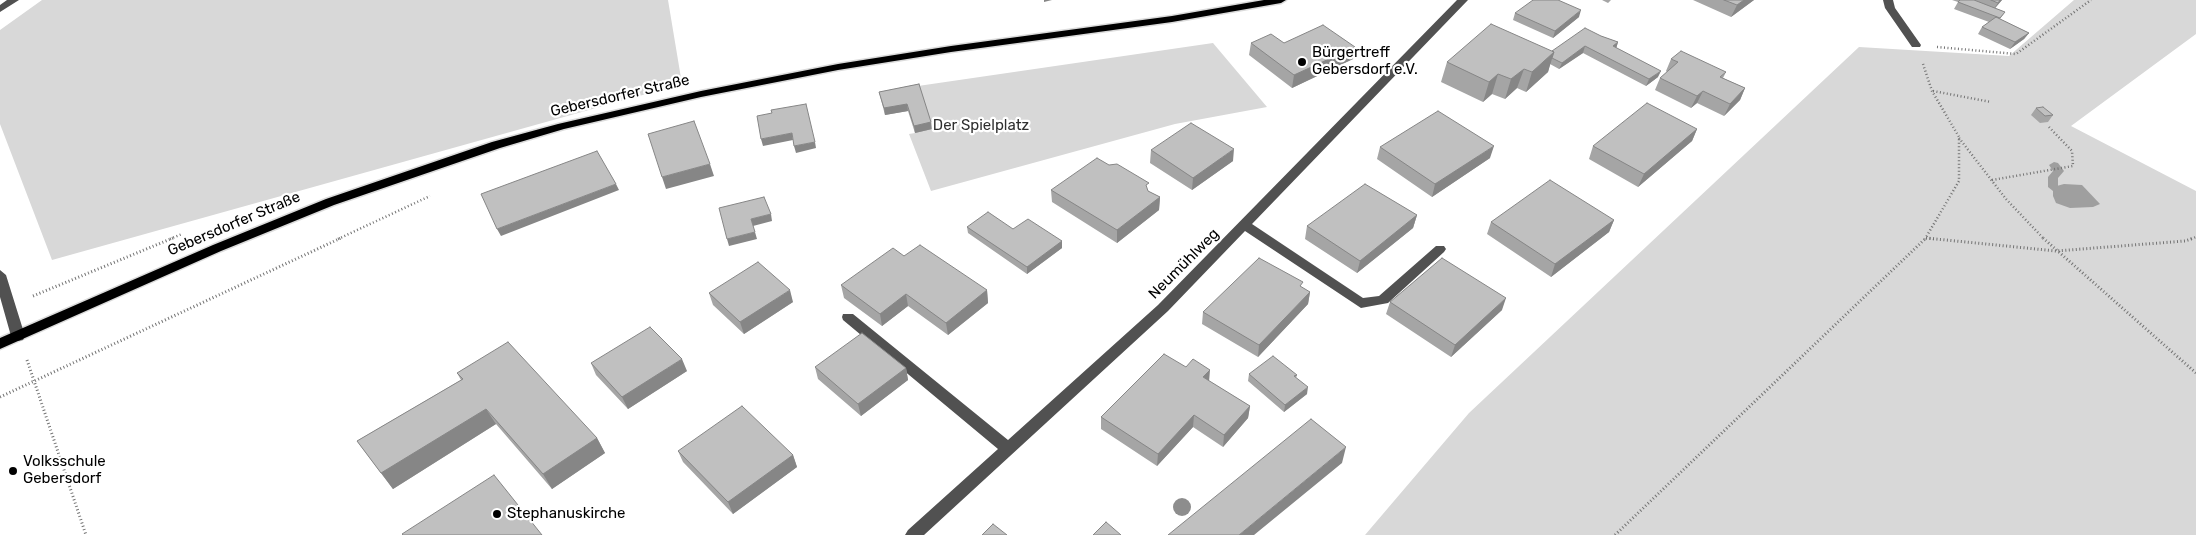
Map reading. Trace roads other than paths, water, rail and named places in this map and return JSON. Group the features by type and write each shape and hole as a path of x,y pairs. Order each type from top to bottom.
{"main road":[{"name":"Gebersdorfer Straße","path":"0,344 209,252 330,202 487,148 562,126 627,110 838,67 950,49 1172,19 1281,0"}],"street":[{"path":"0,9 14,0"},
{"name":"Neumühlweg","path":"913,535 1163,308 1463,0"},
{"path":"1888,0 1890,8 1916,45"},
{"path":"1245,225 1361,303 1383,300 1440,249"},
{"path":"0,276 18,336"},
{"path":"848,317 1008,449"}],"waterway":[{"path":"2053,187 2053,177 2059,171 2054,165"}],"place":[{"name":"Bürgertreff Gebersdorf e.V.","path":"1302,62"},
{"name":"Volksschule Gebersdorf","path":"13,471"},
{"name":"Stephanuskirche","path":"497,514"}],"park label":[{"name":"Der Spielplatz","path":"981,126"}]}
